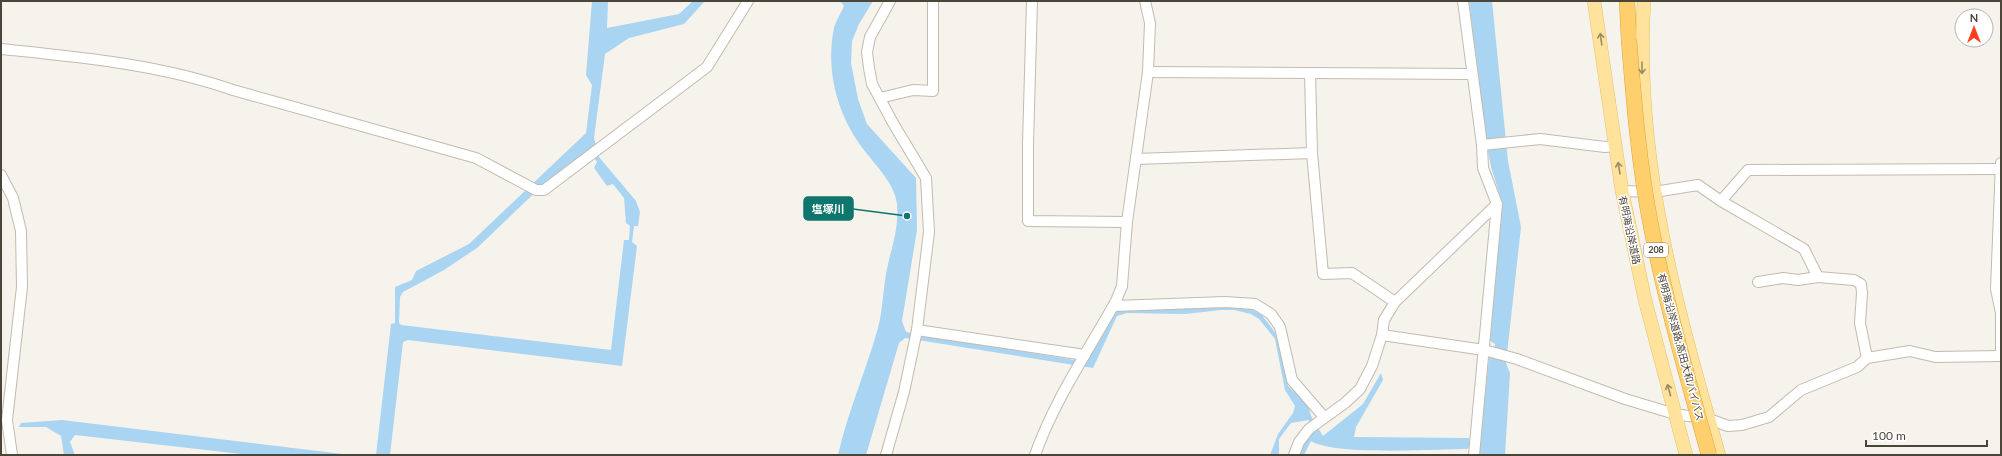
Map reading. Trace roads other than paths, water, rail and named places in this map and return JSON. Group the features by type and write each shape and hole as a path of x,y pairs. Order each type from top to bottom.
{"highway":[{"name":"有明海沿岸道路;高田大和バイパス","path":"1627,1 1629,40 1641,166 1650,225 1663,284 1709,455"}],"main road":[{"name":"有明海沿岸道路","path":"1594,1 1622,190 1645,300 1686,455"},
{"path":"1644,1 1642,77 1654,192 1675,295 1719,455"}],"street":[{"path":"1,49 104,60 203,79 240,92 476,158 536,190 544,190 707,66 748,1"},
{"path":"886,455 904,392 917,330 929,232 926,178 893,123 872,84 867,52 870,37 890,1"},
{"path":"880,98 913,90 933,91 933,1"},
{"path":"1032,1 1028,144 1028,221 1127,222"},
{"path":"1035,455 1042,436 1085,355 1114,306 1122,286 1127,222 1148,72 1150,23 1145,1"},
{"path":"1463,1 1482,145 1483,168 1497,204 1474,455"},
{"path":"1148,72 1472,74"},
{"path":"1310,74 1312,153 1323,274 1352,273 1395,302"},
{"path":"1482,145 1540,139 1605,147 1615,146"},
{"path":"1136,159 1312,153"},
{"path":"1382,335 1484,350 1517,359 1597,390 1675,414 1708,419 1728,426 1742,425 1770,416 1801,390 1857,367 1867,358 1910,351 1935,357 2001,355 2001,314 1996,289 2000,165 1748,170 1721,201"},
{"path":"1,175 13,198 22,231 22,287 4,420 12,455"},
{"path":"1622,190 1654,192 1698,185 1721,201 1804,249 1818,277"},
{"path":"1294,455 1299,442 1309,429 1345,403 1360,389 1372,366 1382,335 1384,320 1395,302 1497,204"},
{"path":"1758,282 1782,278 1798,280 1818,277 1854,280 1861,284 1860,323 1867,358"},
{"path":"1114,306 1225,302 1255,304 1270,314 1280,326 1292,380 1324,417"},
{"path":"917,330 1085,355"}],"water":[{"path":"592,1 608,1 607,28 679,14 693,1 705,1 684,24 629,38 605,54 594,138 599,157 636,201 640,212 638,226 634,226 632,242 637,246 622,366 408,340 403,342 390,455 376,455 391,324 395,323 395,287 412,280 416,271 469,244 586,133 592,85 586,75","holes":["589,150 597,162 594,168 607,186 613,184 624,198 626,223 630,226 629,240 624,240 611,350 401,325 399,323 400,297 403,292 444,270 477,248 548,180"]},
{"path":"840,1 873,1 859,24 852,41 851,63 858,99 867,124 916,178 917,230 902,321 906,332 1087,362 1116,310 1127,308 1201,308 1229,306 1251,309 1262,315 1277,335 1288,386 1308,405 1311,416 1323,436 1363,404 1381,373 1383,380 1356,427 1354,437 1469,438 1469,443 1480,444 1489,358 1495,358 1495,344 1490,341 1502,202 1491,167 1485,135 1469,1 1492,1 1508,161 1521,227 1506,363 1510,373 1505,455 1480,455 1480,449 1469,447 1467,449 1386,451 1341,449 1324,446 1311,441 1304,455 1297,455 1306,439 1315,431 1308,420 1291,423 1279,439 1279,455 1270,455 1278,434 1293,413 1295,406 1285,390 1275,339 1259,319 1251,314 1234,310 1221,310 1185,314 1127,313 1117,316 1093,368 905,338 899,343 866,455 838,455 878,328 886,276 897,221 897,204 893,189 855,137 847,123 836,93 831,61 834,28 844,6"},
{"path":"62,420 351,455 250,455 75,435 70,442 75,455 64,455 61,436 46,427 19,427 21,423"}],"place":[{"name":"塩塚川","path":"907,216"}]}
